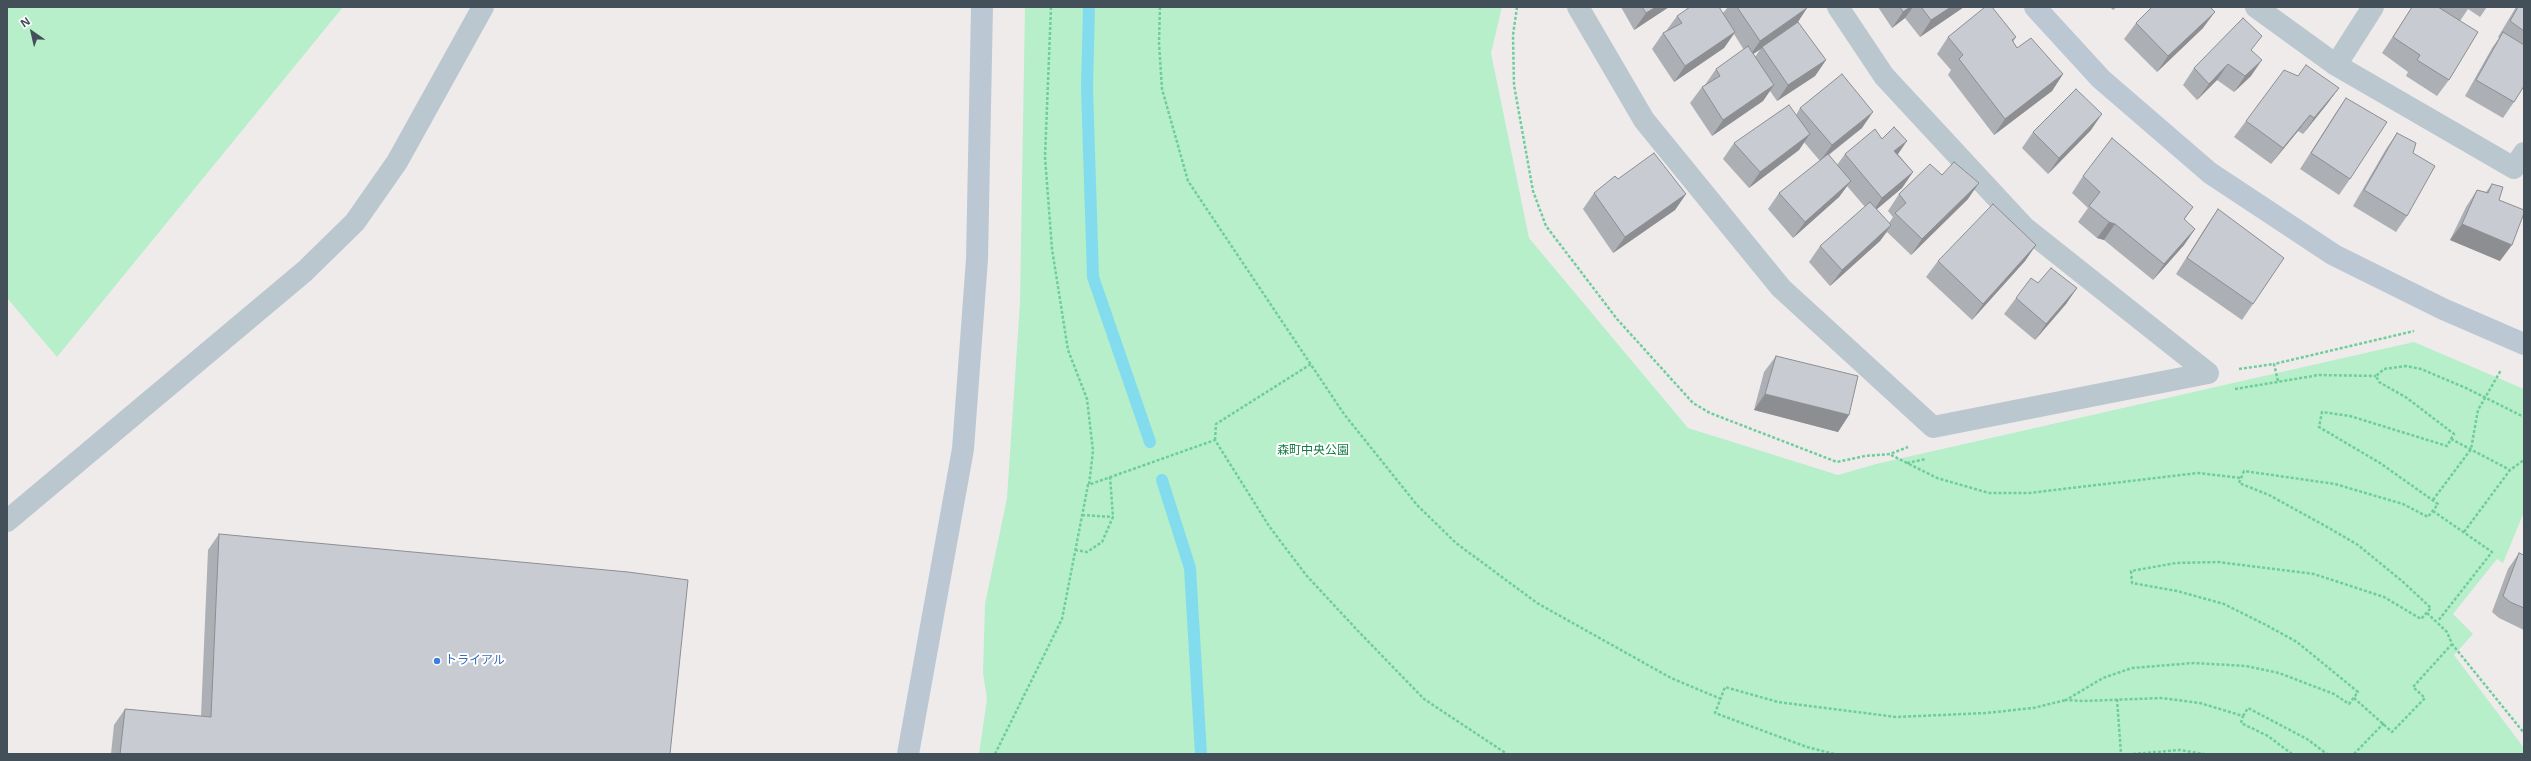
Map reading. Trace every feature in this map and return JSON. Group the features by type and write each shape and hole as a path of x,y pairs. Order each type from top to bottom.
{"street":[{"path":"7,521 305,271 355,222 397,162 483,7"},
{"path":"908,754 963,449 977,259 982,7"},
{"path":"1578,7 1644,120 1781,288 1933,427 2208,373 2024,227 1884,76 1838,7"},
{"path":"2035,7 2102,79 2210,173 2334,255 2443,309 2524,344"},
{"path":"2256,7 2336,65 2514,168 2524,153"},
{"path":"2336,65 2373,7"}],"path":[{"path":"995,754 1062,619 1088,485 1093,451 1087,399 1068,350 1052,249 1045,157 1051,7"},
{"path":"1160,7 1159,43 1162,89 1188,181 1344,414 1417,505 1456,543 1537,603 1671,678 1720,699"},
{"path":"1517,7 1513,35 1514,85 1533,191 1546,226 1618,319 1693,402 1710,413 1838,462 1865,456 1890,454 1920,442 1933,427"},
{"path":"2278,381 2274,364 2420,330"},
{"path":"1311,364 1216,424 1215,440 1274,532 1306,575 1358,632 1424,699 1507,754"},
{"path":"2066,700 2103,678 2132,668 2194,663 2239,665 2266,670 2319,688 2349,704 2358,692 2327,665 2297,642 2224,604 2177,591 2132,583 2131,571 2176,563 2205,562 2266,566 2314,574 2344,583 2384,597 2421,619 2432,608 2358,546 2299,510 2239,483 2244,471 2335,484 2403,504 2428,517 2438,504 2380,462 2319,427 2322,412 2350,416 2448,446 2454,434 2407,398 2379,382 2376,376 2384,368 2406,366 2421,369 2485,397 2524,417"},
{"path":"2433,500 2471,449 2478,410 2504,366"},
{"path":"2451,439 2510,470"},
{"path":"1088,485 1215,440"},
{"path":"1890,454 1937,478 1989,493 2029,494 2198,473 2241,478"},
{"path":"2464,532 2510,470 2524,460"},
{"path":"1075,550 1087,552 1102,542 1113,517 1110,476"},
{"path":"2433,511 2492,552 2438,621"},
{"path":"1082,515 1113,517"},
{"path":"2428,612 2447,632 2452,644 2524,732"},
{"path":"2354,698 2384,723 2392,732 2424,698 2413,687 2452,644"},
{"path":"1834,754 1807,747 1715,712 1725,687 1778,702 1896,717 1986,713 2033,708 2066,700 2084,701 2117,698 2161,698 2200,703 2243,716"},
{"path":"2117,698 2121,754"},
{"path":"2292,754 2268,736 2241,723 2248,708 2307,739 2327,754"},
{"path":"2354,754 2384,723"},
{"path":"2133,754 2180,750 2204,754"}],"green space":[{"path":"7,7 343,7 57,357 7,298"},
{"name":"森町中央公園","path":"1025,7 1502,7 1491,53 1529,238 1688,428 1838,475 1876,464 2414,342 2524,389 2524,512 2503,563 2497,559 2453,614 2473,634 2454,655 2524,748 2524,754 979,754 987,699 983,673 985,604 1007,498 1020,302"}],"building":[{"path":"1642,7 1656,7 1646,13"},
{"path":"1690,7 1719,7 1735,32 1685,66 1663,33 1682,23 1677,16"},
{"path":"1737,7 1806,7 1807,8 1760,41"},
{"path":"1900,7 1910,7 1903,12"},
{"path":"1921,7 1951,7 1931,20"},
{"path":"1985,7 1992,7 2016,37 2012,40 2017,48 2031,38 2063,74 2005,119 1959,59 1963,55 1948,37"},
{"path":"2152,7 2210,7 2215,12 2168,56 2136,23"},
{"path":"2412,7 2438,7 2478,32 2449,80 2417,60 2420,55 2393,37"},
{"path":"2518,7 2524,7 2524,31 2510,21"},
{"path":"2243,18 2262,36 2251,50 2262,60 2245,76 2228,64 2209,84 2194,68"},
{"path":"1798,22 1826,60 1788,85 1762,47"},
{"path":"2503,32 2524,45 2524,86 2514,102 2476,80"},
{"path":"1748,46 1774,85 1723,120 1702,87 1720,76 1716,69"},
{"path":"2306,65 2339,88 2314,118 2310,115 2283,148 2246,121 2284,70 2298,76"},
{"path":"1842,74 1873,112 1832,145 1800,108"},
{"path":"2076,89 2102,114 2059,158 2033,132"},
{"path":"2346,98 2387,122 2350,179 2311,153"},
{"path":"1789,105 1810,134 1760,172 1734,143"},
{"path":"1894,127 1907,141 1894,151 1913,172 1882,198 1845,154 1875,129 1882,139"},
{"path":"2397,133 2416,143 2413,153 2435,166 2407,216 2364,190"},
{"path":"2112,138 2193,207 2184,219 2195,229 2164,264 2115,224 2109,222 2089,206 2100,192 2083,176"},
{"path":"1654,153 1686,194 1625,237 1594,193 1615,176 1618,179"},
{"path":"1828,154 1851,181 1805,222 1779,193"},
{"path":"1954,162 1979,183 1922,239 1895,213 1906,203 1899,194 1930,164 1942,175"},
{"path":"2492,184 2503,187 2499,200 2524,210 2512,245 2462,224 2477,190 2488,193"},
{"path":"1870,202 1891,225 1842,270 1820,246"},
{"path":"1993,204 2036,245 1983,304 1938,261"},
{"path":"2218,209 2284,258 2253,304 2187,258"},
{"path":"2051,268 2077,288 2046,324 2016,298 2031,278 2038,283"},
{"path":"1776,356 1858,376 1849,415 1765,394"},
{"name":"トライアル","path":"219,534 628,572 688,580 670,754 120,754 125,709 211,717"},
{"path":"2519,553 2524,555 2524,608 2510,602 2503,596"}],"waterway":[{"path":"1089,7 1087,88 1093,277 1150,442"},
{"path":"1162,480 1190,568 1201,754"}],"place":[{"name":"トライアル","path":"437,661"}]}
